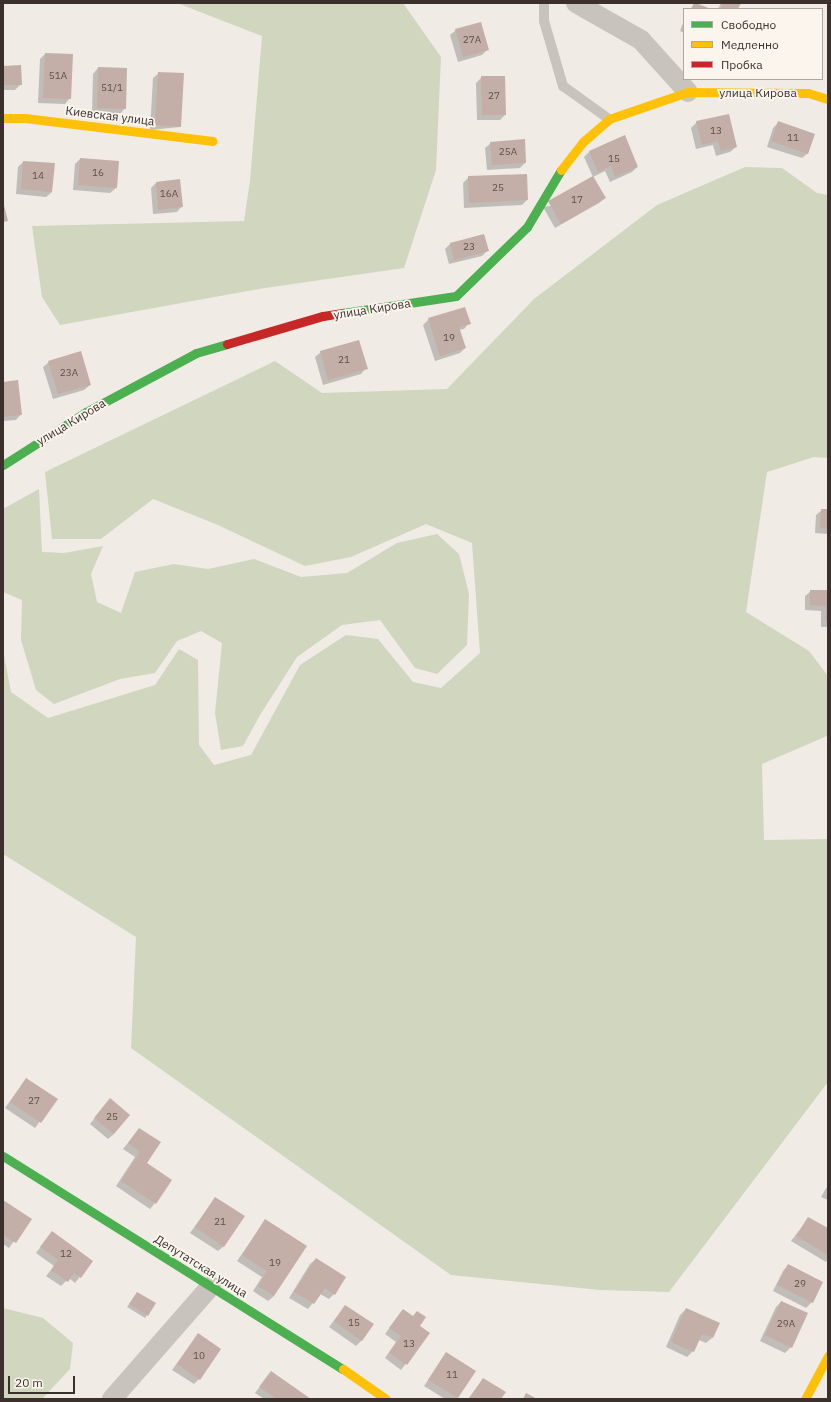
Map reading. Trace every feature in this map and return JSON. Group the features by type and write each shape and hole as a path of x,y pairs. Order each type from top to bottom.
{"street":[{"path":"576,3 641,40 688,92"},
{"name":"улица Кирова","path":"3,464 86,412 196,353 323,316 456,296 527,226 562,170 584,141 609,119 688,92 808,93 828,99"},
{"name":"Киевская улица","path":"3,118 25,118 213,141"},
{"name":"Депутатская улица","path":"3,1156 320,1354 386,1399"},
{"path":"112,1399 211,1286"},
{"path":"805,1399 828,1356"}],"lane":[{"path":"544,3 544,21 563,86 609,119"}],"green space":[{"path":"177,3 403,3 441,57 436,170 404,268 265,288 60,325 42,297 32,226 244,221 250,181 262,36"},
{"path":"745,167 782,168 817,193 828,195 828,458 814,457 767,472 746,612 809,651 828,676 827,736 762,764 764,840 828,839 828,1082 669,1292 600,1290 451,1275 131,1048 136,937 3,854 3,650 11,692 48,718 155,685 179,649 198,660 199,745 214,765 251,755 300,665 346,635 378,639 413,682 441,688 480,653 472,543 426,524 351,557 305,566 218,525 153,499 101,539 52,539 45,472 275,361 322,393 447,389 534,299 657,205"},
{"path":"39,489 42,552 64,553 103,546 91,574 97,602 121,613 135,572 174,564 208,569 254,559 301,577 347,573 397,543 437,534 459,554 469,594 467,645 437,674 415,668 380,620 342,625 297,657 260,715 243,746 221,750 215,713 222,643 201,631 177,641 155,673 120,679 54,704 36,690 21,640 22,600 3,592 3,509"},
{"path":"3,1308 43,1318 73,1343 70,1369 42,1399 3,1399"}],"building":[{"path":"694,3 696,3 708,8 692,8"},
{"path":"723,3 741,3 738,8 721,8"},
{"path":"481,22 489,50 463,57 455,29"},
{"path":"45,53 73,54 71,99 43,98"},
{"path":"21,65 22,85 3,85 3,66"},
{"path":"98,67 127,68 126,109 97,108"},
{"path":"158,72 184,73 181,127 155,125"},
{"path":"481,76 505,76 506,115 482,115"},
{"path":"729,114 737,147 721,151 718,141 702,145 696,121"},
{"path":"778,121 815,134 808,154 771,141"},
{"path":"625,135 638,167 615,177 611,166 598,172 589,151"},
{"path":"525,139 526,163 492,165 490,142"},
{"path":"80,158 119,161 117,188 78,185"},
{"path":"23,161 55,163 52,192 21,189"},
{"path":"527,174 528,200 469,203 468,176"},
{"path":"593,176 606,198 561,224 548,201"},
{"path":"180,179 183,207 158,210 156,182"},
{"path":"3,201 8,221 3,222"},
{"path":"484,234 489,251 454,260 450,243"},
{"path":"465,307 471,324 459,327 466,348 440,356 428,318"},
{"path":"359,340 368,369 328,380 320,351"},
{"path":"81,351 91,385 58,394 48,361"},
{"path":"18,380 22,415 3,417 3,382"},
{"path":"821,509 828,509 828,529 820,528"},
{"path":"810,590 828,590 828,622 826,622 826,606 810,605"},
{"path":"26,1078 58,1099 41,1123 10,1102"},
{"path":"110,1098 130,1115 114,1134 94,1118"},
{"path":"139,1128 161,1142 147,1163 172,1180 156,1204 121,1181 140,1152 128,1143"},
{"path":"215,1197 245,1216 224,1247 195,1227"},
{"path":"3,1200 32,1219 16,1243 3,1235"},
{"path":"808,1217 828,1228 828,1255 796,1236"},
{"path":"265,1219 307,1246 274,1296 258,1286 267,1271 242,1255"},
{"path":"52,1231 93,1261 81,1278 74,1273 68,1282 51,1270 58,1260 40,1247"},
{"path":"316,1258 346,1277 335,1295 325,1288 314,1304 294,1292"},
{"path":"788,1264 823,1282 813,1303 777,1285"},
{"path":"137,1292 156,1303 148,1316 129,1304"},
{"path":"781,1301 808,1313 792,1348 765,1335"},
{"path":"345,1305 374,1324 362,1341 334,1321"},
{"path":"686,1308 720,1323 713,1338 702,1334 694,1352 671,1342"},
{"path":"403,1309 413,1316 417,1311 426,1317 420,1326 430,1333 407,1365 389,1353 401,1336 389,1328"},
{"path":"198,1333 221,1349 200,1380 177,1364"},
{"path":"446,1352 476,1371 458,1398 428,1380"},
{"path":"271,1371 311,1399 277,1399 259,1387"},
{"path":"483,1378 506,1392 501,1399 469,1399"},
{"path":"526,1393 537,1399 523,1399"}],"traffic: fast":[{"path":"343,313 456,296 527,227 561,170"},
{"path":"3,465 86,412 196,353 227,344"},
{"path":"3,1156 343,1369"}],"traffic: slow":[{"path":"561,170 584,141 609,119 688,92 808,93 828,99"},
{"path":"3,118 25,118 213,141"},
{"path":"805,1399 828,1356"},
{"path":"343,1369 386,1399"}],"traffic: jam":[{"path":"227,344 323,316 343,313"}]}
